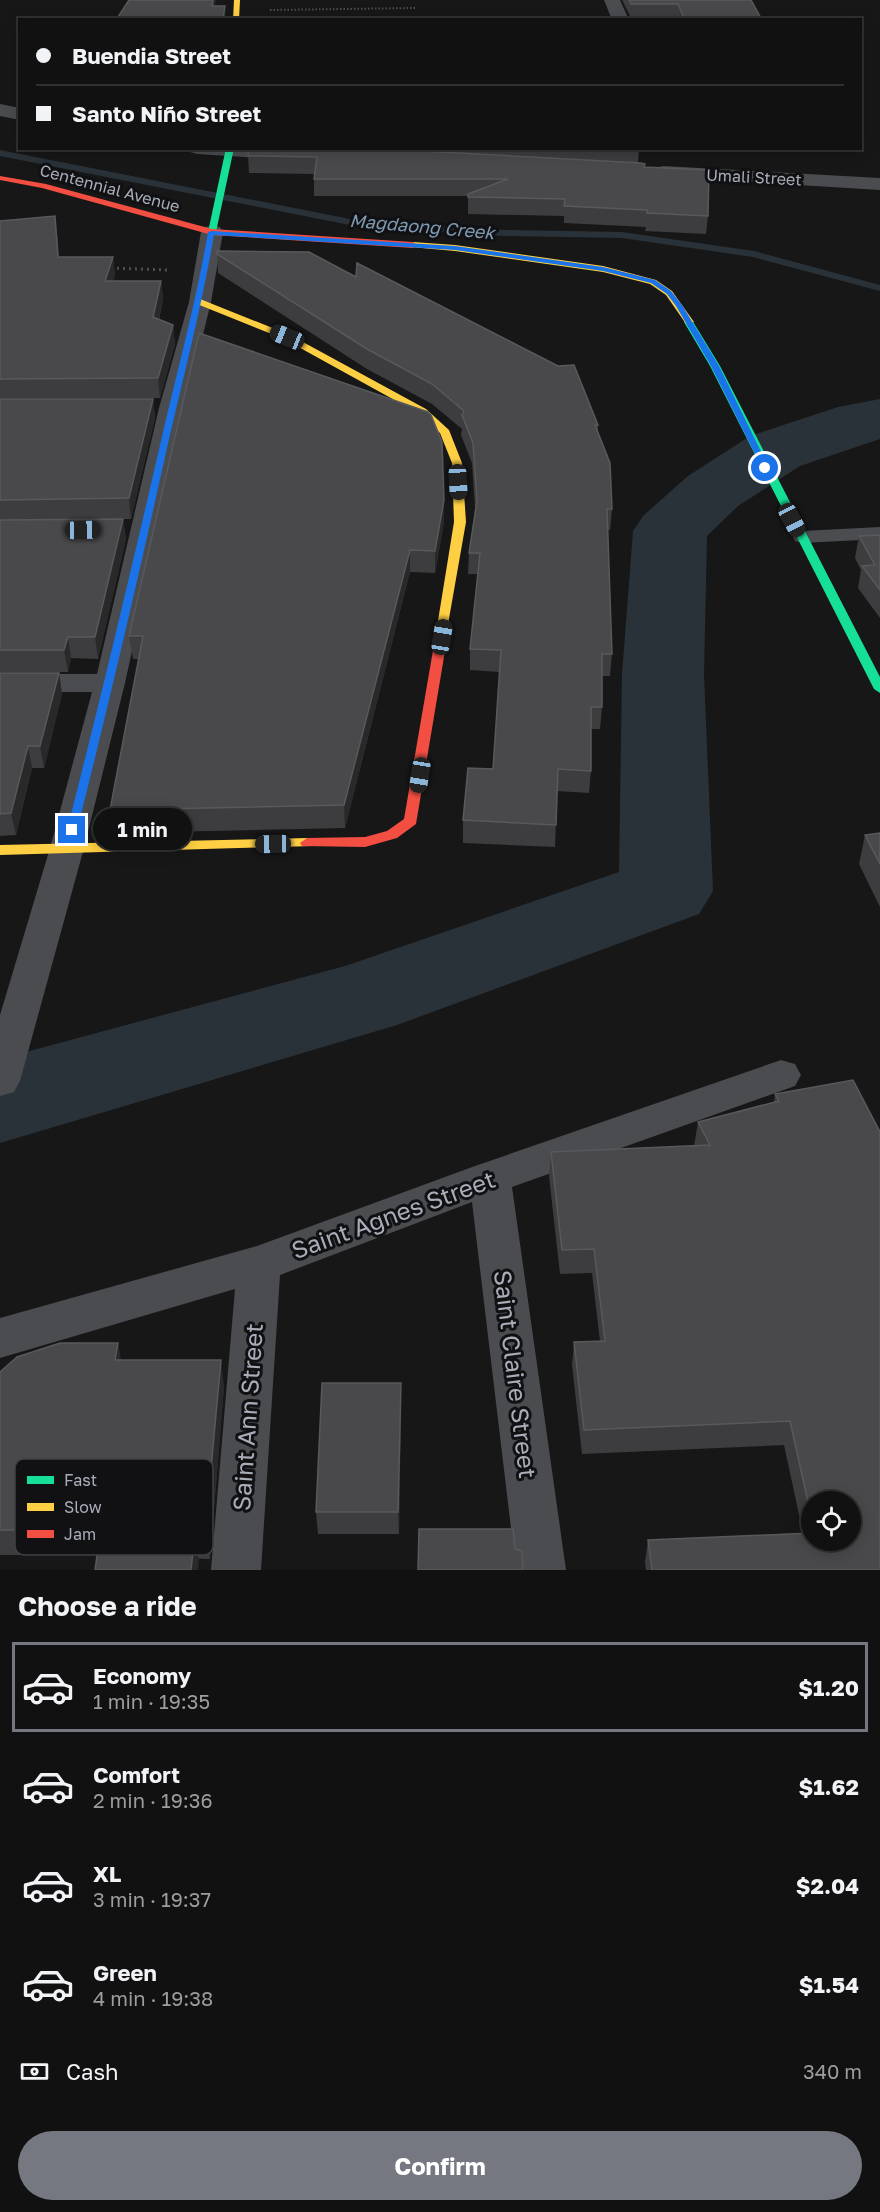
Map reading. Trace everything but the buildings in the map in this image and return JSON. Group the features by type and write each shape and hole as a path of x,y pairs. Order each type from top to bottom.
{"street":[{"path":"612,0 620,18"},
{"path":"0,110 18,114"},
{"path":"0,1081 67,848 110,682 134,529 160,408 200,302 203,272 230,150 309,154"},
{"name":"Umali Street","path":"653,168 880,184"},
{"name":"Centennial Avenue","path":"0,178 213,226 455,248 603,269 653,282 669,293 679,305 715,366 880,690"},
{"path":"0,850 365,842 392,835 411,821 460,522 457,463 444,432 422,411 287,337 200,302"},
{"path":"0,683 110,682"},
{"name":"Saint Agnes Street","path":"0,1338 259,1264 490,1178 781,1075"},
{"name":"Saint Claire Street","path":"490,1178 541,1570"},
{"name":"Saint Ann Street","path":"236,1570 259,1264"}],"lane":[{"path":"801,537 880,533"}],"path":[{"path":"236,10 415,8"},
{"path":"111,268 203,272"}],"waterway":[{"name":"Magdaong Creek","path":"0,153 360,224 506,233 622,235 754,254 880,288"},
{"path":"0,1101 361,999 666,891 663,674 670,531 713,491 775,451 862,421 880,419"}],"traffic: fast":[{"path":"212,232 230,150"},
{"path":"689,322 715,366 880,689"}],"traffic: slow":[{"path":"236,18 237,0"},
{"path":"413,245 455,248 603,269 653,282 669,293 689,322"},
{"path":"200,302 287,337 422,411 445,432 457,463 460,522 443,627"},
{"path":"0,850 307,843"}],"traffic: jam":[{"path":"0,178 43,186 212,232 413,245"},
{"path":"307,843 365,842 392,835 411,821 443,627"}],"route":[{"path":"72,830 110,682 172,408 200,302 203,272 212,232 455,248 603,269 630,274 653,282 669,293 679,305 715,366 765,468"}]}
